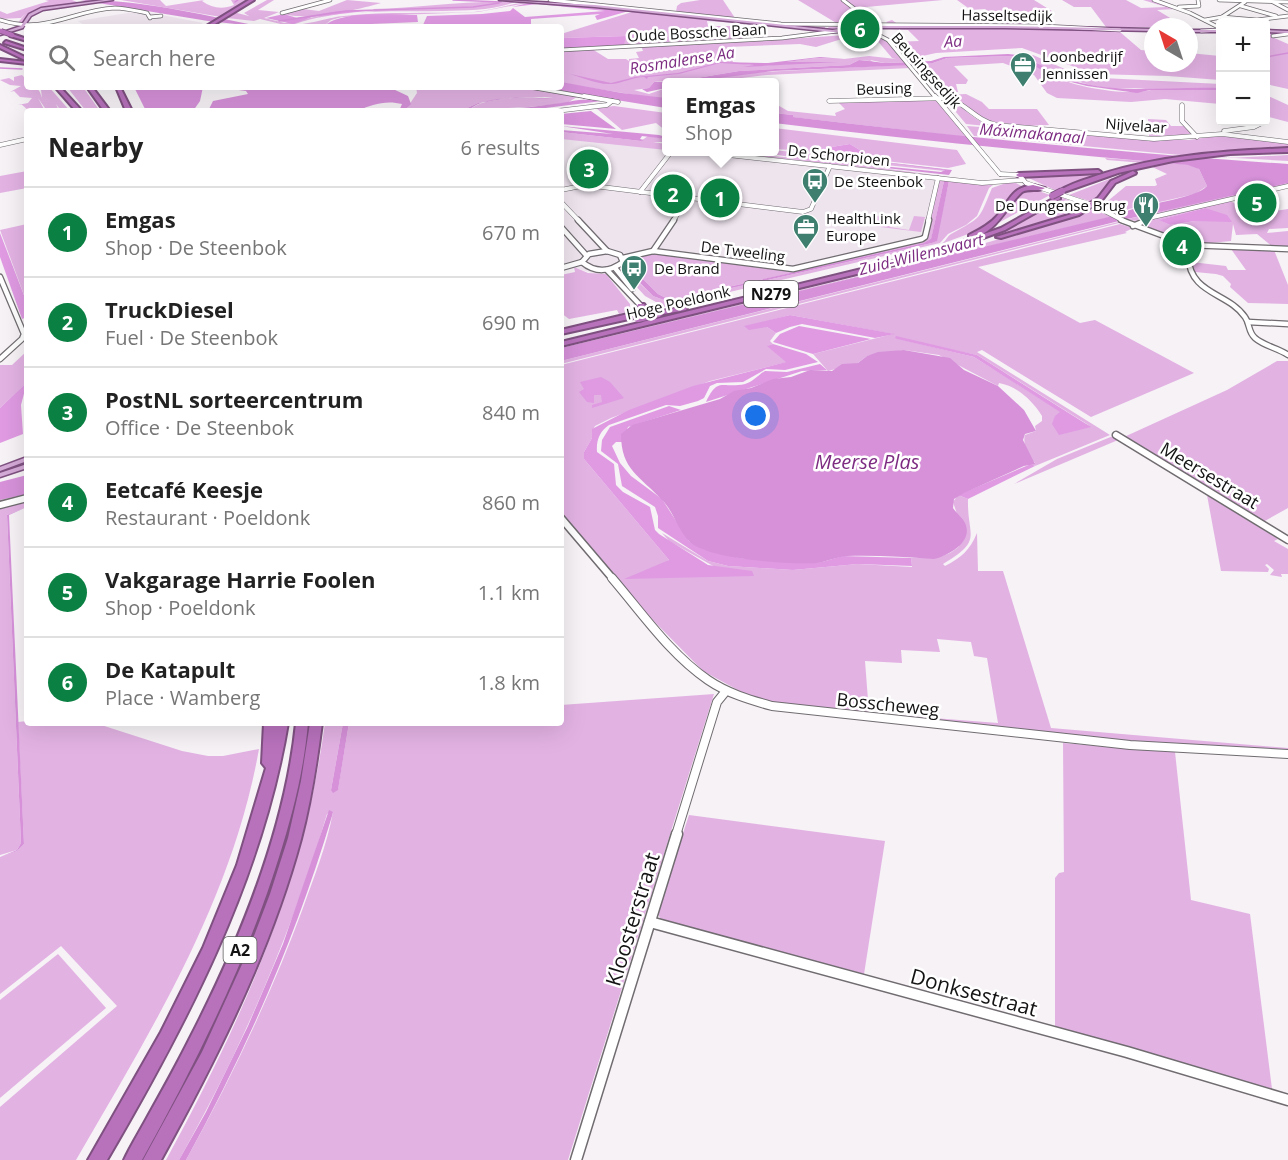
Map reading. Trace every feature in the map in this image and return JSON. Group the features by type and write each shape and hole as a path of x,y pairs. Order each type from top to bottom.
{"highway":[{"path":"213,24 252,0"},
{"path":"222,24 260,0"},
{"path":"0,35 12,35 24,39"},
{"path":"0,35 24,47"},
{"path":"0,46 24,59"},
{"path":"0,60 24,61"},
{"path":"60,90 77,108"},
{"path":"65,90 70,100"},
{"path":"91,90 105,108"},
{"path":"113,90 127,108"},
{"path":"119,90 127,108"},
{"path":"109,100 114,108"},
{"name":"Hoge Poeldonk","path":"564,338 646,324 955,246 1003,229 1065,192 1131,167 1218,153 1288,151"},
{"name":"Hoge Poeldonk","path":"1065,192 1144,168 1209,158 1288,151"},
{"name":"N279","path":"1021,178 1082,174 1131,167"},
{"name":"N279","path":"955,246 1054,222 1088,207 1102,197 1113,182 1144,168"},
{"path":"1029,187 1042,188"},
{"name":"N279","path":"955,246 990,225 1003,213 1012,196 1029,187"},
{"name":"N279","path":"1088,207 1099,210"},
{"name":"Hoge Poeldonk","path":"564,337 658,313 955,246"},
{"path":"643,305 656,317 646,324"},
{"path":"564,337 648,318 650,316 643,305"},
{"name":"A2","path":"266,793 270,726"},
{"name":"A2","path":"97,1160 138,1092 202,969 244,866 266,793 281,726"},
{"name":"A2","path":"133,1160 173,1089 242,945 269,870 284,819 298,760 302,726"},
{"name":"A2","path":"152,1160 185,1103 259,943 298,822 315,726"}],"main road":[{"path":"26,24 35,13 64,5 111,0"},
{"path":"501,0 551,1 832,30"},
{"path":"0,35 24,26"},
{"name":"Hasseltsedijk","path":"832,30 848,31 899,26"},
{"name":"Hasseltsedijk","path":"832,30 899,26 1144,30"},
{"path":"861,27 867,29"},
{"path":"1198,31 1216,30"},
{"path":"1270,31 1288,33"},
{"path":"0,469 24,460"},
{"path":"0,475 24,467"}],"street":[{"path":"302,7 297,6 311,0"},
{"path":"282,13 330,0"},
{"path":"843,0 875,27"},
{"path":"1154,0 1205,20 1216,27"},
{"path":"1174,8 1199,6 1198,0"},
{"path":"1219,0 1288,2"},
{"path":"1222,17 1244,1"},
{"path":"1273,2 1288,10"},
{"path":"1240,5 1287,18"},
{"path":"35,24 117,8 147,13 150,17 161,16"},
{"path":"76,18 117,8"},
{"path":"635,10 781,24 875,27"},
{"path":"1205,20 1222,17 1244,18"},
{"path":"1270,18 1279,17"},
{"path":"1270,19 1287,18"},
{"path":"0,20 24,26"},
{"name":"Beusingsedijk","path":"867,29 888,40 939,99 1004,181"},
{"name":"Oude Bossche Baan","path":"564,50 771,39 832,30"},
{"path":"848,31 881,36"},
{"path":"1276,32 1282,35"},
{"path":"1273,36 1288,33"},
{"path":"547,90 618,102"},
{"name":"Beusing","path":"830,101 939,99"},
{"name":"Nijvelaar","path":"939,99 956,100 977,119 996,125 1154,139 1197,136 1256,126"},
{"path":"564,110 605,105 612,101"},
{"name":"Nijvelaar","path":"1182,105 1182,121 1197,136"},
{"name":"Nijvelaar","path":"1220,133 1288,142"},
{"name":"Nijvelaar","path":"1150,136 1197,136"},
{"path":"1,144 24,140"},
{"path":"640,192 668,156"},
{"name":"De Schorpioen","path":"738,156 970,182"},
{"name":"Beusingsedijk","path":"987,160 1007,173"},
{"path":"564,189 586,185 808,211 830,166"},
{"path":"970,182 986,182 1007,173 1088,207"},
{"name":"De Tweeling","path":"621,256 653,251 794,269 922,239 925,237 938,178"},
{"path":"1016,183 1021,178"},
{"path":"970,182 1016,183 1113,215"},
{"path":"1133,226 1153,217 1288,186"},
{"path":"653,251 688,198"},
{"path":"564,205 607,251 621,256 623,262 607,270 584,264 564,268"},
{"path":"1099,210 1133,226 1198,247 1288,249"},
{"path":"564,230 586,255"},
{"path":"1198,247 1188,259 1195,276 1207,291 1242,314 1248,322 1250,332 1256,339 1288,355"},
{"path":"586,255 607,251"},
{"path":"584,264 586,255"},
{"path":"615,268 643,305"},
{"path":"607,270 643,305"},
{"path":"0,277 24,334 22,339 0,359"},
{"path":"1248,322 1288,324"},
{"name":"Meersestraat","path":"1116,435 1288,540"},
{"path":"0,505 24,499"},
{"name":"Bosscheweg","path":"564,522 676,654 726,691 772,706 1130,745 1288,754"},
{"name":"Kloosterstraat","path":"576,1160 717,702 726,691"},
{"name":"Donksestraat","path":"650,922 1115,1049 1288,1100"}],"shaded area":[{"path":"45,0 72,0 80,3 37,11 20,26 17,24 25,14 21,18 0,19 0,11 7,14 49,1"},
{"path":"121,0 160,0 166,6 204,0 202,1 221,8 234,5 231,0 247,0 229,11 249,16 244,13 267,0 274,0 258,10 279,12 264,18 285,23 324,15 348,13 295,24 281,24 260,19 254,21 227,18"},
{"path":"347,0 381,3 319,15 284,14 303,9 319,11"},
{"path":"723,0 735,18 676,12 677,6 681,3"},
{"path":"798,0 842,0 858,12 849,13 856,19 868,19 873,23 838,24"},
{"path":"844,0 943,0 855,8"},
{"path":"957,0 1034,0 1055,13 1033,13 1036,15 1015,17 1031,26 1106,28 877,25 890,25 886,22 892,20 899,25 1004,24 999,19 1012,18 996,17 985,9 971,10"},
{"path":"1062,0 1126,0 1141,8 1166,7 1143,0 1153,0 1176,9 1157,10 1170,18 1144,18 1144,27 1106,27 1091,7 1074,7"},
{"path":"515,2 479,10 351,13 375,11 373,9"},
{"path":"532,2 494,9 519,3"},
{"path":"532,2 629,11 597,20 595,16 600,14 531,19 531,24 423,24 427,16 482,14 510,11 513,8 525,17 605,11 538,4 512,7"},
{"path":"375,10 312,17 293,24 266,18 284,14 297,18 338,11"},
{"path":"486,10 478,12 342,17 326,24 299,24 360,14"},
{"path":"140,11 203,23 82,24 78,21"},
{"path":"635,11 750,24 707,21 708,26 733,26 730,33 746,33 744,42 861,34 826,29 829,27 825,27 825,30 799,27 872,26 862,27 886,40 905,62 885,63 870,60 873,62 857,63 869,61 859,60 849,65 739,71 697,78 662,78 662,81 654,82 649,88 634,90 649,94 662,89 662,98 656,98 662,99 564,83 564,51 592,49 608,59 629,61 629,59 639,58 636,52 643,51 641,46 732,42 623,45 625,36 564,38 564,33","holes":["848,37 876,39 892,58 896,59 869,56 844,59 817,58 786,62 803,63 757,66 733,62 727,47 800,44 816,47"]},
{"path":"355,15 417,15 418,22 327,24"},
{"path":"875,28 1144,31 1120,32 1144,50 1144,72 1198,72 1198,54 1216,56 1216,80 1094,74 1022,48 936,53 909,59 893,42 919,41 908,30"},
{"path":"1270,33 1280,34 1272,37 1288,44 1288,89 1270,85"},
{"path":"626,36 624,45 661,43 564,49 564,38"},
{"path":"1033,55 1083,77 1216,84 1216,88 1163,90 1216,90 1216,104 1165,99 1131,102 1057,98 1047,93 1034,75 1003,63 954,66 968,80 966,84 956,84 958,92 938,92 913,64 933,63 947,58 1011,56 1023,59 1057,78 1078,85 1130,92 1151,90 1109,88 1086,84 1024,56"},
{"path":"908,65 910,68 712,78 743,73"},
{"path":"22,75 24,90 38,90 42,98 41,90 52,90 67,108 59,108 56,104 58,108 45,108 38,98 43,108 26,108 21,104 28,103 32,98 20,97 14,91 10,92 21,86 10,85 0,80 9,78 14,81 14,77"},
{"path":"69,90 85,90 98,108 84,108"},
{"path":"416,90 543,90 590,99 577,97 567,103 509,108 472,108 487,102 478,103 467,108 407,108 417,93"},
{"path":"966,94 982,102 989,109 1037,109 1049,125 1025,126 979,120 958,100 946,95"},
{"path":"1270,97 1288,105 1288,122 1270,117"},
{"path":"945,99 952,101 980,121 995,126 1156,140 1189,140 1223,135 1288,142 1288,148 1206,153 1227,158 974,136 967,126 1047,132 966,124"},
{"path":"937,100 966,137 779,116 793,115 779,114 779,106 788,111 836,116 835,113 845,109 838,102"},
{"path":"614,106 662,112 662,128 656,123 622,130 596,108"},
{"path":"1148,119 1166,120 1171,126 1185,126 1192,135 1149,136"},
{"path":"779,129 957,150 966,164 948,168 876,160 850,144 806,151 779,149"},
{"path":"564,132 641,141 648,136 662,138 662,142 653,142 662,143 662,150 564,139"},
{"path":"564,138 662,149 662,156 731,156 941,177 928,238 792,271 641,256 624,270 609,274 598,275 576,268 564,270"},
{"path":"850,144 876,160 806,151"},
{"path":"779,151 942,169 945,171 812,159 950,177 759,156 797,158 779,155"},
{"path":"1288,155 1288,161 1232,158"},
{"path":"1105,158 1193,165 1199,169 1207,186 1195,194 1129,209 1115,216 1111,209 1103,205 1126,186 1155,186 1157,185 1155,179 1167,174 1144,163"},
{"path":"1112,171 1057,191 1022,175 1071,175"},
{"path":"24,172 24,189 0,193 0,176"},
{"path":"1114,179 1093,202 1069,195"},
{"path":"939,180 944,181 929,242 670,300 658,294 639,275 642,269 639,265 632,276 653,296 669,302 932,243 936,241 949,181 993,185 989,188 977,216 966,225 948,234 940,243 665,307 645,296 622,271 630,265 631,257 650,252 783,269 927,237"},
{"path":"1006,183 1016,183 1023,187 1007,200 995,219 979,230 941,244 949,235 978,217 992,188"},
{"path":"1288,183 1288,185 1138,219 1140,221 1124,220 1252,189"},
{"path":"1030,188 1050,195 987,229 1009,203"},
{"path":"1063,198 1087,207 1059,219 994,236 1015,226"},
{"path":"1227,200 1247,208 1237,212 1247,215 1288,209 1288,228 1269,229 1267,233 1288,231 1288,248 1273,247 1257,234 1236,235 1233,224 1231,241 1210,243 1215,246 1190,244 1137,226 1155,218","holes":["1205,208 1228,220 1195,221 1170,225 1160,220"]},
{"path":"1205,208 1227,215 1232,222 1195,221 1170,225 1159,220"},
{"path":"1088,210 1097,210 1111,217 564,347 922,261 1063,221"},
{"path":"860,214 893,218 890,227 909,230 914,216 925,217 921,232 856,224"},
{"path":"1122,221 1129,226 1119,223 564,363 564,360"},
{"path":"1120,224 1133,228 1125,232 1127,233 978,267 1080,323 1095,320 1194,373 1091,417 982,350 977,352 1110,435 1035,466 1031,464 1035,463 1030,457 1024,438 1025,435 1036,431 1035,426 1042,421 1042,416 1034,405 1018,391 999,383 998,386 939,355 904,350 867,356 858,363 828,371 813,354 893,334 790,315 745,327 767,327 776,333 770,341 773,344 768,346 787,362 710,381 611,418 595,426 592,438 584,452 584,459 669,560 666,562 715,567 669,541 662,533 708,561 728,566 793,570 858,564 912,567 911,558 943,556 959,546 957,514 953,502 958,495 968,499 971,537 969,543 956,556 943,564 945,566 964,553 977,533 978,571 1003,571 1051,728 1288,748 1288,751 1135,743 778,703 747,695 703,671 641,608 564,518 564,364","holes":["895,338 977,355 1090,426 1061,412 974,357","937,639 971,642 974,656 987,658 998,723 869,713 865,661 902,663 901,650 940,652"]},
{"path":"24,225 24,295 0,230"},
{"path":"0,233 24,295 24,318 22,319 0,257"},
{"path":"1231,249 1274,250 1288,285 1288,304 1248,303 1230,287 1231,284 1223,276 1195,272 1191,262 1226,266 1228,270 1246,270"},
{"path":"574,267 588,273 606,274 630,304 630,311 619,314 617,310 569,319 564,315 564,274 575,272"},
{"path":"790,315 895,334 875,338 802,324 776,333 767,327 749,330 744,326"},
{"path":"799,326 871,339 813,354 773,342 780,334"},
{"path":"896,336 977,355 1091,427 1059,435 1052,424 1055,416 1060,412 974,357 897,339"},
{"path":"773,344 806,354 818,362 785,370 766,369 743,382 717,383 710,386 704,398 698,401 680,406 666,405 609,425 601,433 597,444 597,452 614,464 616,485 623,492 650,507 655,530 659,534 708,565 752,571 754,576 624,579 669,560 584,459 584,452 592,438 592,429 629,410 693,386 786,362 767,346"},
{"path":"24,354 24,385 0,408 0,365 12,365"},
{"path":"1277,361 1288,361 1288,508 1263,522 1124,437 1227,390"},
{"path":"820,364 827,370 802,371 706,402 714,389 721,385 745,384 765,371 787,372"},
{"path":"601,377 610,382 624,398 592,408 592,405 602,402 601,395 594,395 594,403 587,402 579,392 584,389 580,382"},
{"path":"24,385 21,405 23,434 0,443 0,408"},
{"path":"669,406 681,410 628,427 622,442 616,442 612,446 620,463 631,476 662,499 689,541 703,549 740,558 801,563 822,562 843,556 911,558 912,566 858,564 793,570 728,566 708,561 658,528 655,507 622,486 618,464 601,451 602,440 610,427"},
{"path":"1113,436 1118,440 1014,484 1057,459"},
{"path":"1031,464 1035,466 968,499 958,495"},
{"path":"1207,495 1278,539 1274,541 1288,549 1288,574 1281,574 1282,577 1270,575 1274,570 1267,564 1265,565 1269,569 1268,572 1221,571"},
{"path":"24,501 24,508 7,515 21,843 17,850 0,855 0,507"},
{"path":"714,694 568,1160 186,1160 219,1099 278,973 320,861 333,812 327,814 281,948 244,1034 179,1160 166,1160 220,1055 266,949 286,894 302,838 324,726 342,726 331,790 338,789 348,726 564,726 564,705"},
{"path":"24,721 24,726 104,726 182,751 208,756 223,756 259,749 247,805 230,858 209,911 160,1012 76,1160 0,1160 0,1107 117,1006 61,946 0,994 0,857 17,851 24,844 18,722"},
{"path":"1063,743 1175,752 1191,900 1250,914 1272,1089 1055,1027 1055,878 1059,873 1064,872"},
{"path":"689,815 885,841 864,974 661,920 657,912"},
{"path":"58,954 106,1008 0,1098 0,1000"}],"water":[{"path":"80,0 151,5 249,24 208,21"},
{"path":"1008,54 1018,56 1036,62 1081,83 1134,89 1216,88 1216,90 1150,90 1137,93 1087,86 1055,78 1019,57 1011,56 947,58 933,63 912,65 773,71 719,78 697,78 739,71 849,65 859,60 885,63 931,61 944,57"},
{"path":"820,57 845,59 817,58 787,62 838,62 743,67 754,65 720,63 679,74 648,77 647,79 640,77 612,84 599,83 564,73 611,83 635,77 678,73 720,62 768,63"},
{"path":"654,82 662,82 662,89 647,92 642,89 649,88"},
{"path":"564,83 662,98 662,107 555,90 564,90"},
{"path":"136,90 202,90 200,101 195,108 144,108"},
{"path":"238,90 395,90 408,96 411,104 407,108 400,108 402,104 391,102 366,108 210,108 213,101 248,94 246,91"},
{"path":"583,100 602,101 545,108 521,108"},
{"path":"591,111 616,129 564,124 564,114"},
{"path":"779,114 793,115 793,117 1038,144 1288,164 1288,183 1127,219 564,360 564,347 1117,215 1180,198 1201,191 1207,186 1199,169 1188,165 779,124"},
{"path":"564,126 659,135 662,138 642,136 640,139 644,140 641,141 564,132 564,130 613,134"},
{"path":"779,150 952,170 949,175 812,159 941,172 945,170"},
{"path":"944,181 949,181 937,241 932,243 669,302 653,296 631,274 639,263 646,264 639,275 658,294 670,300 924,243 931,239"},
{"name":"Meerse Plas","path":"904,350 950,358 964,370 998,386 1024,410 1036,431 1025,434 1023,440 1035,464 1024,466 954,499 953,508 965,523 966,536 958,547 940,557 934,559 847,556 804,563 750,560 713,553 699,548 686,538 670,510 633,472 624,456 621,434 632,425 720,399 734,391 751,388 773,379 791,377 810,370 832,371 842,364 858,363 878,352"},
{"path":"24,476 24,495 0,500 0,482"},
{"path":"24,508 9,515 24,844 17,851 0,857 17,850 21,843 7,515"},
{"path":"342,726 349,726 338,790 333,793 331,790"},
{"path":"329,810 333,812 303,905 250,1034 186,1160 179,1160 206,1112 248,1026 283,944"}],"waterway":[{"path":"453,0 501,2"},
{"path":"279,21 346,11 473,7 499,3"},
{"path":"1270,56 1288,53"},
{"path":"0,68 22,69"}],"place":[{"name":"De Katapult","path":"860,29"},
{"name":"Loonbedrijf Jennissen","path":"1023,88"},
{"name":"PostNL sorteercentrum","path":"589,169"},
{"name":"TruckDiesel","path":"673,194"},
{"name":"Emgas","path":"720,198"},
{"name":"Vakgarage Harrie Foolen","path":"1257,203"},
{"name":"De Steenbok","path":"815,204"},
{"name":"De Dungense Brug","path":"1146,228"},
{"name":"Eetcafé Keesje","path":"1182,246"},
{"name":"HealthLink Europe","path":"806,250"},
{"name":"De Brand","path":"634,291"}],"water label":[{"name":"Aa","path":"953,41"},
{"name":"Rosmalense Aa","path":"682,60"},
{"name":"Máximakanaal","path":"1032,133"},
{"name":"Zuid-Willemsvaart","path":"921,254"}]}
